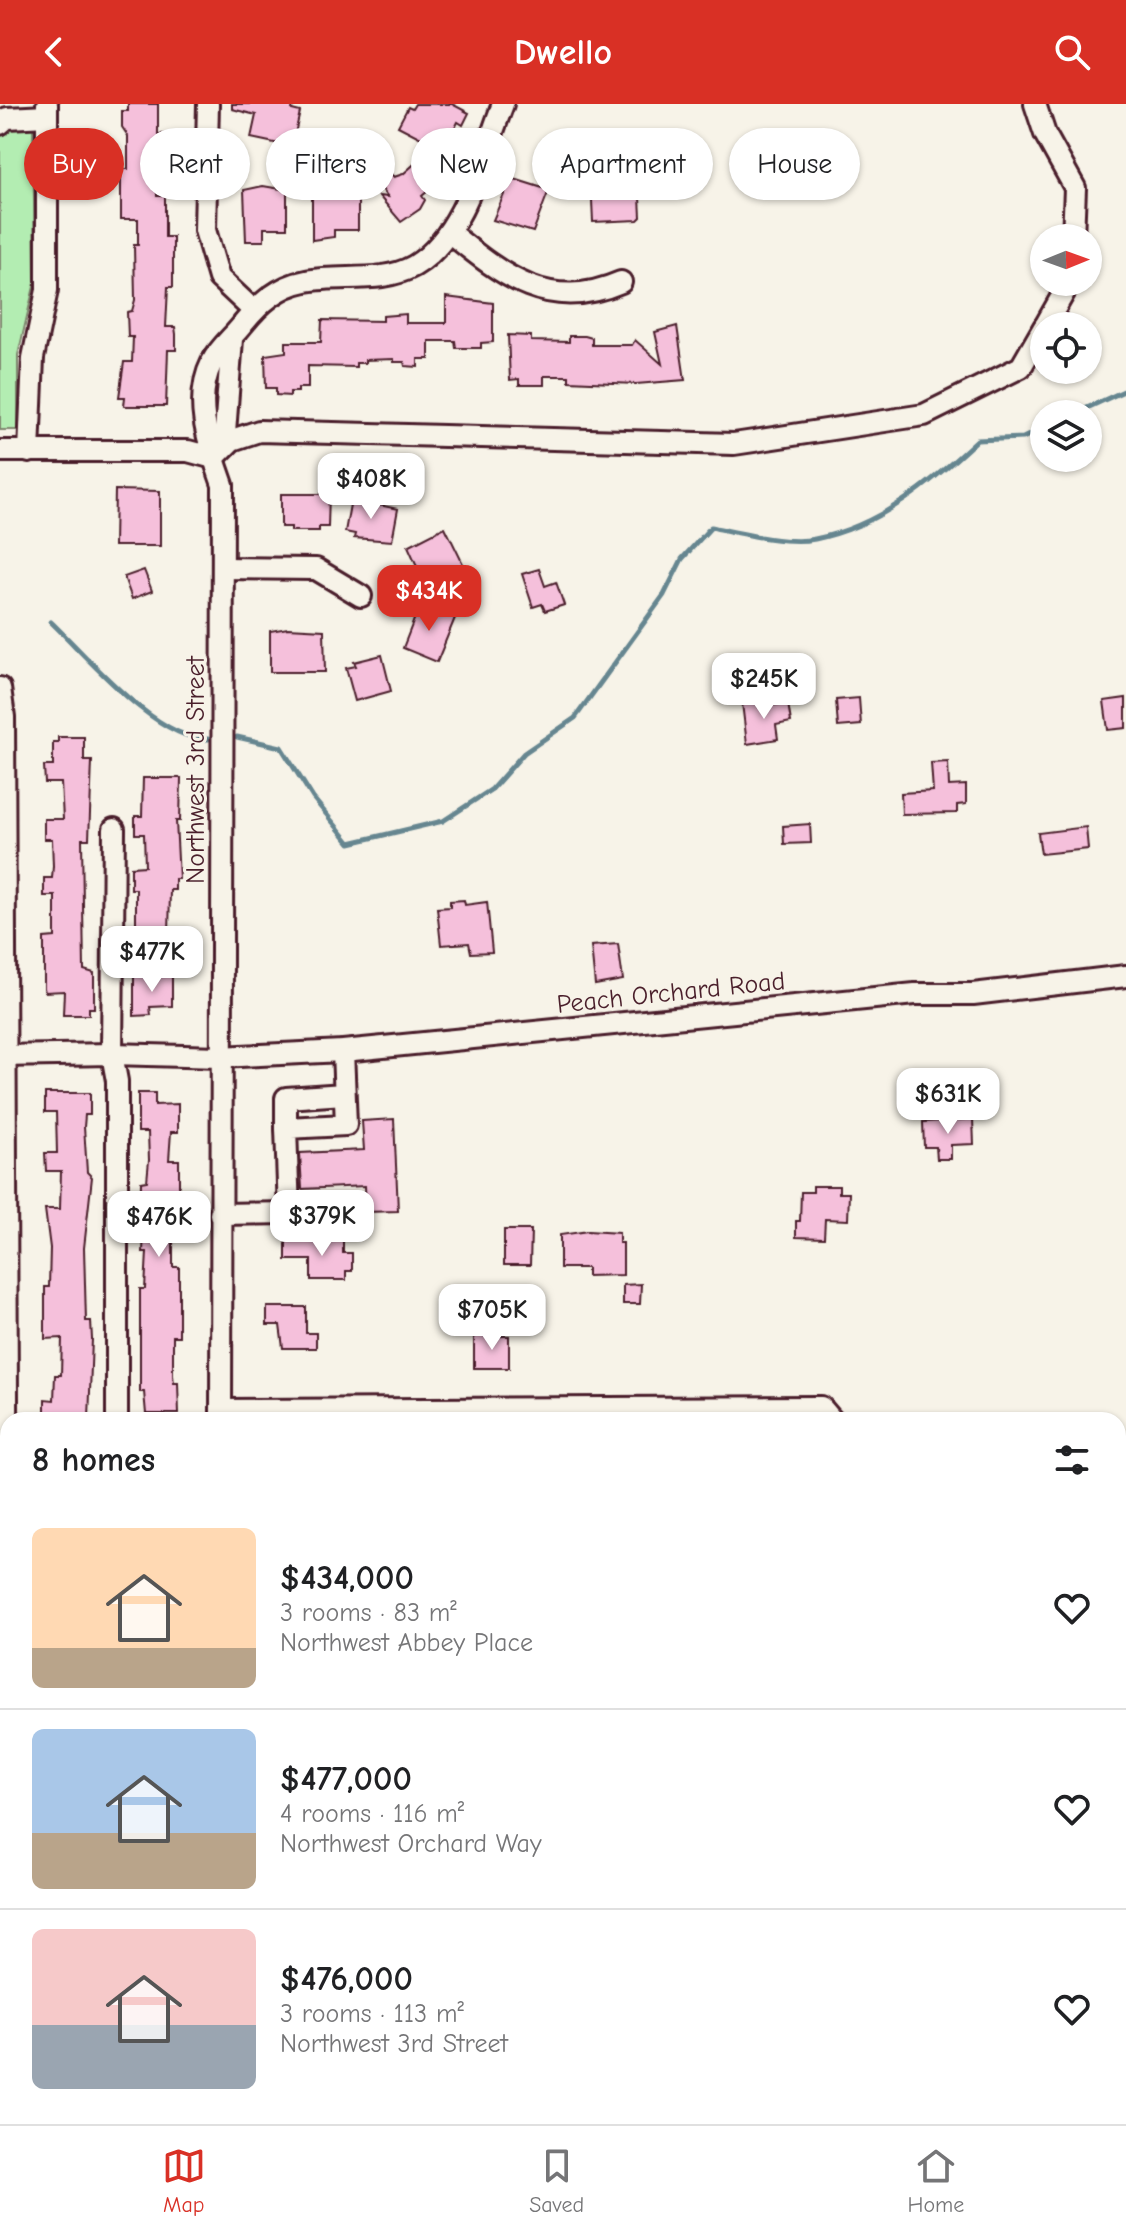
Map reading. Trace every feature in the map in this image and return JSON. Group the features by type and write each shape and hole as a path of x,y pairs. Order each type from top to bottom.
{"street":[{"path":"208,104 205,230 219,278 254,311"},
{"path":"214,458 225,433 232,339 254,311 275,292 305,281 389,275 413,266 441,244 449,232 503,104"},
{"path":"1035,104 1045,134 1075,188 1074,224"},
{"path":"0,124 7,118 47,110 47,290 33,358 29,452"},
{"path":"449,232 500,273 562,296 598,292 621,282"},
{"path":"214,458 232,440 259,431 734,444 924,415 1021,367 1030,351"},
{"path":"0,451 188,451 214,458"},
{"name":"Northwest 3rd Street","path":"214,458 223,485 221,1412"},
{"path":"223,568 316,569 361,596"},
{"path":"0,688 4,717 2,1055 6,1412"},
{"path":"114,829 112,1054 117,1081 117,1412"},
{"name":"Peach Orchard Road","path":"2,1055 220,1057 343,1051 915,994 973,994 1126,976"},
{"path":"286,1128 346,1125 343,1051"},
{"path":"289,1213 286,1098 344,1094"},
{"path":"220,1214 350,1213"},
{"path":"446,1412 821,1407 825,1412"}],"green space":[{"path":"33,126 24,128 24,200 34,200 35,282 18,355 18,430 0,430 0,127"}],"building":[{"path":"128,104 158,104 158,128 140,128 140,200 165,200 165,237 173,237 173,287 168,287 166,327 175,327 176,350 168,350 166,406 124,406 125,397 119,397 124,362 132,362 133,337 128,337 127,312 132,311 135,300 134,245 138,245 138,219 121,219 124,169 128,169 128,136 122,127 122,111 128,111"},
{"path":"232,104 293,104 292,110 300,112 296,128 266,128 266,141 251,138 256,115 232,109"},
{"path":"415,104 452,104 469,113 463,125 458,122 455,128 411,128 411,133 398,126 408,107 412,109"},
{"path":"411,167 411,200 425,200 420,209 401,222 382,200 395,200 395,177"},
{"path":"516,180 532,185 532,200 545,200 533,232 493,220 502,200 516,200"},
{"path":"266,186 266,200 287,200 287,228 264,228 264,241 246,241 244,200 250,200 250,189"},
{"path":"312,200 358,200 358,230 334,230 334,237 312,240"},
{"path":"592,200 640,200 641,217 638,220 593,222"},
{"path":"446,297 493,303 493,342 481,343 481,348 456,348 455,341 429,341 429,359 418,359 418,367 405,366 404,362 394,362 394,359 365,360 365,363 356,363 356,367 308,366 308,388 298,388 298,392 290,392 290,396 276,395 276,388 266,388 265,355 286,352 286,342 321,342 322,320 383,321 383,316 406,314 406,323 446,323"},
{"path":"677,326 685,380 636,384 569,381 569,376 544,376 544,385 519,385 519,379 510,380 508,335 531,336 531,341 569,342 569,336 585,336 592,338 592,345 632,345 635,340 662,364 655,332"},
{"path":"115,490 160,491 160,546 114,546"},
{"path":"281,494 329,494 328,527 319,527 319,531 291,531 291,527 281,527"},
{"path":"351,499 398,509 392,541 354,538 355,534 345,532"},
{"path":"445,527 469,576 430,595 408,546"},
{"path":"539,569 545,586 556,582 564,605 545,611 542,604 533,607 522,574"},
{"path":"144,570 152,591 132,599 124,577"},
{"path":"425,605 455,618 437,662 403,648 417,612 421,614"},
{"path":"288,628 324,630 325,672 270,672 270,631"},
{"path":"382,655 391,691 355,701 346,668 356,666 354,662"},
{"path":"859,698 861,725 838,727 836,700"},
{"path":"1126,698 1126,728 1108,730 1104,701"},
{"path":"758,700 759,707 788,703 791,722 776,725 778,739 747,744 742,703"},
{"path":"58,737 84,737 84,761 92,761 89,839 82,839 84,970 94,973 94,1008 89,1008 89,1015 63,1015 64,991 45,992 44,988 44,938 55,937 55,896 44,896 44,878 52,878 53,866 52,839 44,839 44,819 63,819 61,783 45,783 44,766 53,766 53,742 58,742"},
{"path":"948,762 949,786 966,785 966,804 957,805 957,813 902,814 901,793 933,791 931,763"},
{"path":"143,778 181,778 180,821 176,821 179,879 175,879 175,890 170,890 169,935 165,935 165,942 131,942 131,925 136,925 136,889 131,889 131,867 145,866 144,834 135,834 135,816 142,816"},
{"path":"810,824 811,843 784,844 783,826"},
{"path":"1086,827 1088,849 1041,854 1038,833"},
{"path":"464,900 465,905 487,902 492,952 471,953 469,943 441,945 437,908 450,907 450,901"},
{"path":"618,944 623,980 595,985 591,946"},
{"path":"134,976 172,976 172,1006 150,1007 151,1015 134,1016"},
{"path":"45,1093 90,1093 90,1115 85,1115 84,1127 87,1172 92,1177 84,1248 86,1321 91,1321 92,1339 89,1412 45,1412 45,1399 54,1400 55,1375 61,1375 62,1338 45,1339 45,1287 49,1287 50,1248 45,1209 60,1209 61,1171 46,1171 45,1153 57,1153 56,1112 45,1112"},
{"path":"138,1093 155,1093 155,1105 178,1104 178,1132 171,1132 169,1160 179,1160 179,1229 173,1229 173,1267 179,1267 179,1336 173,1336 173,1375 174,1383 178,1383 179,1412 146,1412 144,1392 140,1392 140,1289 145,1289 147,1252 143,1252 144,1231 140,1231 141,1182 147,1181 149,1160 148,1132 138,1132"},
{"path":"394,1119 398,1211 366,1212 365,1186 302,1189 300,1153 364,1150 362,1121"},
{"path":"973,1119 974,1144 951,1145 951,1159 937,1159 936,1147 924,1147 923,1122"},
{"path":"813,1186 839,1186 839,1193 849,1193 848,1220 825,1219 824,1238 796,1237 801,1192 813,1192"},
{"path":"504,1230 531,1230 530,1265 504,1265"},
{"path":"588,1231 619,1233 619,1243 623,1243 623,1275 587,1276 587,1268 560,1268 560,1235"},
{"path":"286,1240 343,1240 343,1253 352,1253 352,1271 346,1271 346,1280 311,1280 311,1260 286,1260"},
{"path":"641,1284 640,1304 623,1304 623,1285"},
{"path":"267,1307 306,1307 306,1333 316,1333 316,1348 283,1348 280,1325 267,1325"},
{"path":"474,1336 509,1336 509,1368 474,1368"}],"waterway":[{"path":"1102,401 1126,390"},
{"path":"237,737 281,747 313,798 350,843 443,821 492,789 524,753 575,718 664,595 682,559 711,527 763,538 791,540 815,539 839,533 903,501 977,440 1023,438 1030,435"},
{"path":"51,622 145,712 188,736 208,739"}]}
